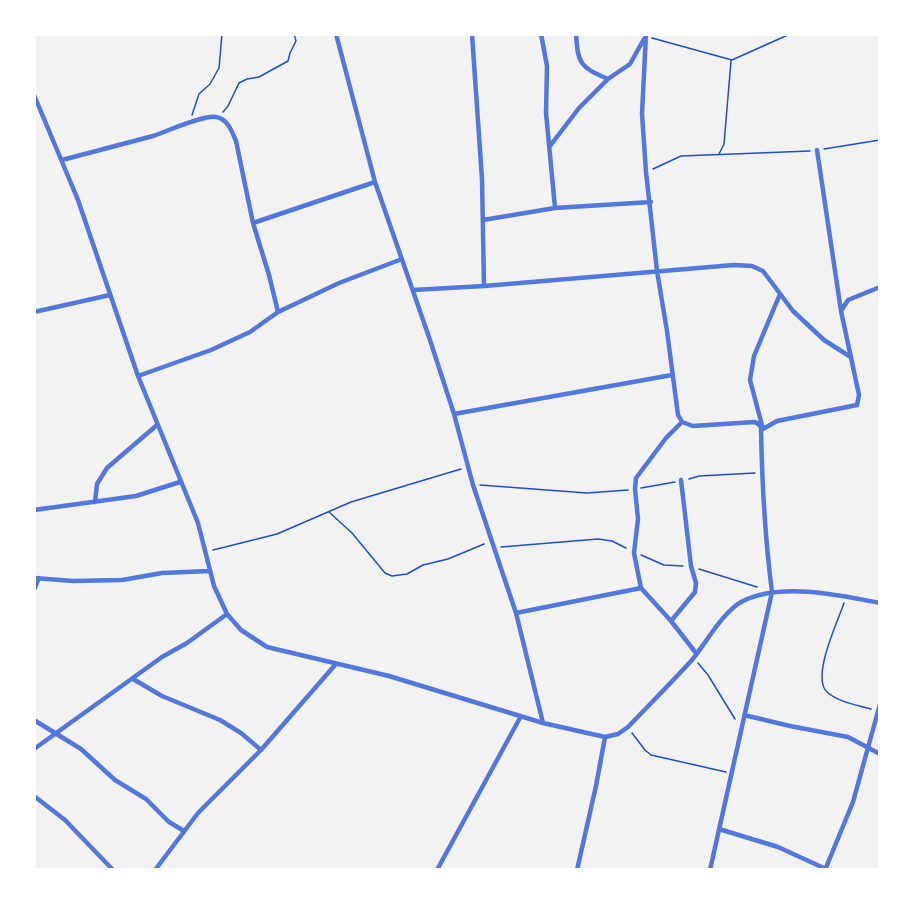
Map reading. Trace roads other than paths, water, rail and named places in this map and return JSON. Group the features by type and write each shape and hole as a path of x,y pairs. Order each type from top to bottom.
{"street":[{"path":"336,34 375,182 454,414 473,485 516,613 543,723"},
{"path":"472,34 483,220 484,286"},
{"path":"541,34 547,66 546,112 555,208"},
{"path":"576,34 578,58 590,71 608,79"},
{"path":"550,146 579,108 608,79 630,64 646,35"},
{"path":"646,35 642,114 646,172 657,271 678,415 682,422 693,426 754,422 763,429"},
{"path":"34,95 78,200 138,376 198,524 213,586 227,614 241,630 267,647 389,676 543,723 605,737 618,734 628,727 695,656 733,608 743,601 772,592 808,592 846,596 879,603"},
{"path":"62,160 155,135 208,117 218,117 224,120 236,141 253,223 278,312"},
{"path":"710,870 772,592 766,546 761,429 777,421 857,405 859,395 841,311 817,150"},
{"path":"253,223 375,182"},
{"path":"483,220 555,208 651,202"},
{"path":"138,376 211,350 250,332 278,312 339,283 402,259"},
{"path":"413,290 734,265 752,266 764,271 793,311 824,340 849,356"},
{"path":"841,311 848,300 879,287"},
{"path":"763,429 750,381 754,357 780,294"},
{"path":"34,312 110,295"},
{"path":"454,414 672,375"},
{"path":"682,422 666,438 636,478 638,519 634,553 641,588 671,621 695,656"},
{"path":"95,502 97,484 106,468 157,425"},
{"path":"671,621 695,592 696,583 691,566 681,480"},
{"path":"34,510 136,496 180,482"},
{"path":"34,590 37,578 73,581 122,580 162,573 210,571"},
{"path":"516,613 641,588"},
{"path":"34,749 162,657 188,643 227,614"},
{"path":"155,870 198,813 261,750 335,664"},
{"path":"133,679 162,696 220,720 241,733 261,750"},
{"path":"719,829 778,847 826,869 853,802 879,704"},
{"path":"744,715 848,737 879,754"},
{"path":"437,870 521,716"},
{"path":"34,720 81,749 115,780 146,799 169,822 184,831"},
{"path":"577,870 597,786 605,737"},
{"path":"34,796 65,820 112,870"}]}
